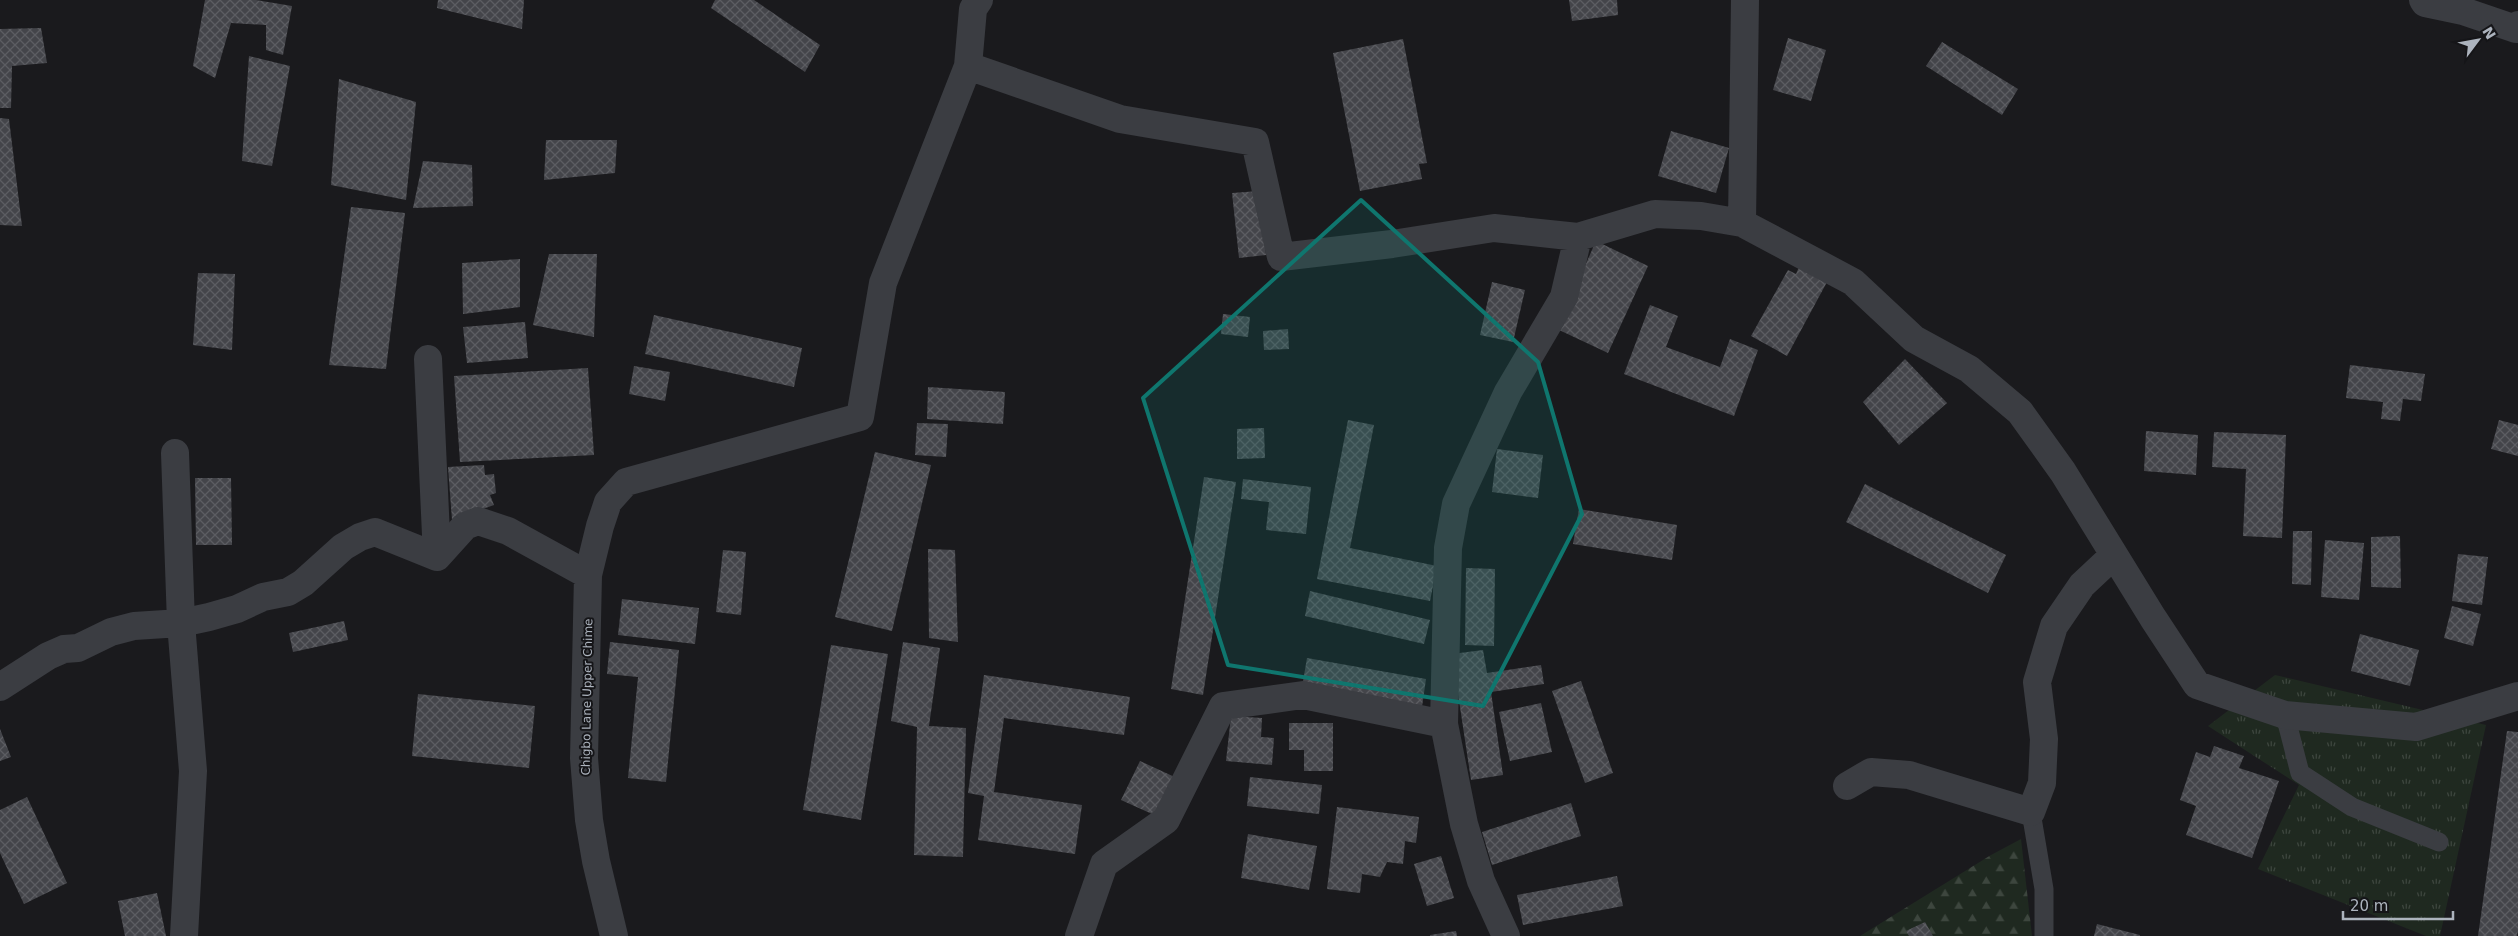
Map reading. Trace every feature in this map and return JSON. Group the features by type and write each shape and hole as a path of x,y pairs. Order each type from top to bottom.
{"street":[{"path":"979,0 973,9 968,66 1120,119 1255,142 1281,257 1392,244 1494,228 1578,237 1655,214 1702,216 1742,223 1853,282 1914,339 1969,369 2020,412 2063,472 2197,685 2285,715 2416,727 2518,696"},
{"path":"1742,223 1745,0"},
{"path":"2423,0 2425,3 2463,11 2516,29 2518,25"},
{"name":"Chigbo Lane Upper Chime","path":"614,936 596,861 589,820 584,758 588,575 608,502 626,482 860,417 883,283 968,66"},
{"path":"1506,936 1481,881 1464,824 1444,724 1448,548 1456,504 1508,392 1564,297 1578,237"},
{"path":"428,359 437,557"},
{"path":"175,453 181,623 193,771 184,936"},
{"path":"437,557 465,526 478,521 508,531 588,575"},
{"path":"0,687 48,656 64,649 78,648 112,632 134,626 181,623 226,612 263,598 288,592 303,583 343,547 360,537 375,532 437,557"},
{"path":"1847,786 1871,772 1909,775 2031,812 2042,783 2044,739 2037,682 2054,626 2082,585 2114,555"},
{"path":"1078,936 1104,864 1166,820 1223,706 1304,695 1444,724"}],"lane":[{"path":"2285,715 2300,773 2352,806 2439,842"},
{"path":"2031,812 2044,889 2044,936"}],"highlighted area":[{"path":"1361,200 1538,362 1582,514 1483,706 1228,665 1143,398"}],"green space":[{"path":"2275,675 2486,725 2440,936 2426,936 2258,869 2299,785 2208,726"},
{"path":"2021,839 2032,936 1860,936 1991,855"}],"building":[{"path":"205,0 256,0 292,6 283,55 266,50 266,25 231,23 215,78 193,66"},
{"path":"438,0 524,0 522,29 437,8"},
{"path":"715,0 754,0 820,45 805,72 711,8"},
{"path":"1569,0 1617,0 1618,15 1572,21"},
{"path":"41,28 47,63 12,66 11,108 0,108 0,29"},
{"path":"1788,38 1826,50 1811,101 1773,90"},
{"path":"1403,39 1427,163 1419,164 1422,179 1360,191 1333,53"},
{"path":"1942,42 2018,89 2002,115 1926,66"},
{"path":"249,56 290,66 272,166 242,161"},
{"path":"339,79 416,102 406,200 331,185"},
{"path":"0,118 9,119 22,226 0,225"},
{"path":"1671,131 1729,148 1716,193 1658,176"},
{"path":"546,140 617,140 615,173 544,180"},
{"path":"423,161 472,165 473,206 413,208"},
{"path":"1259,191 1266,255 1239,258 1232,193"},
{"path":"351,207 405,213 386,369 329,365"},
{"path":"1596,241 1648,266 1608,353 1557,329"},
{"path":"549,254 597,254 594,337 533,325"},
{"path":"520,259 520,307 463,314 462,263"},
{"path":"1799,267 1827,282 1787,356 1751,336 1788,270 1796,274"},
{"path":"198,273 235,274 232,350 193,345"},
{"path":"1492,282 1525,290 1513,342 1480,335"},
{"path":"1650,305 1678,316 1666,347 1720,367 1730,339 1758,350 1734,416 1624,374"},
{"path":"1223,314 1250,317 1248,337 1221,334"},
{"path":"654,315 802,348 794,387 645,354"},
{"path":"525,322 528,358 467,363 463,327"},
{"path":"1288,329 1289,349 1264,350 1263,331"},
{"path":"1905,359 1947,403 1899,445 1863,402"},
{"path":"2350,365 2425,374 2421,401 2403,399 2400,421 2381,419 2383,402 2346,398"},
{"path":"634,366 670,372 665,401 629,394"},
{"path":"588,368 594,455 460,462 454,376"},
{"path":"928,387 1005,392 1003,424 927,419"},
{"path":"1348,420 1374,425 1350,548 1437,566 1430,601 1317,579"},
{"path":"2499,420 2518,425 2518,456 2491,449"},
{"path":"917,423 948,424 946,457 915,455"},
{"path":"1264,428 1265,458 1237,459 1237,429"},
{"path":"2146,431 2198,435 2196,475 2144,471"},
{"path":"2214,432 2286,435 2282,538 2243,536 2246,469 2212,467"},
{"path":"1497,449 1543,455 1538,498 1492,492"},
{"path":"875,452 931,465 892,631 835,617"},
{"path":"484,465 485,475 494,474 496,493 490,495 494,505 452,520 448,467"},
{"path":"1204,477 1236,482 1203,695 1171,689"},
{"path":"195,478 231,478 232,545 196,545"},
{"path":"1243,479 1311,487 1306,534 1266,530 1269,502 1241,499"},
{"path":"1865,484 2006,555 1988,593 1846,522"},
{"path":"1579,509 1677,525 1672,560 1573,544"},
{"path":"2293,531 2312,531 2311,585 2292,584"},
{"path":"2400,536 2401,588 2371,587 2371,537"},
{"path":"2325,540 2364,543 2359,600 2321,597"},
{"path":"928,549 955,550 958,642 929,638"},
{"path":"723,550 746,552 741,615 716,612"},
{"path":"2458,554 2488,557 2482,605 2452,601"},
{"path":"1466,568 1495,569 1494,646 1465,645"},
{"path":"1310,591 1430,620 1424,644 1305,616"},
{"path":"622,599 699,608 695,644 618,635"},
{"path":"2452,606 2481,614 2473,646 2444,638"},
{"path":"344,621 348,640 293,652 289,633"},
{"path":"2360,634 2419,650 2410,686 2351,671"},
{"path":"610,642 679,650 666,782 628,778 638,677 607,674"},
{"path":"903,642 940,648 929,726 966,728 963,857 914,855 917,727 891,721"},
{"path":"831,645 888,654 861,820 803,810"},
{"path":"1483,650 1487,673 1541,665 1544,684 1491,692 1503,775 1471,780 1452,654"},
{"path":"1307,658 1426,679 1422,707 1302,687"},
{"path":"984,675 1130,697 1124,735 1004,718 994,792 1082,805 1075,854 978,840 984,796 968,793"},
{"path":"1581,681 1613,773 1585,783 1552,691"},
{"path":"418,694 535,706 529,768 412,756"},
{"path":"1541,703 1552,752 1510,761 1499,712"},
{"path":"1231,716 1262,718 1261,737 1274,738 1272,765 1226,761"},
{"path":"1289,723 1333,723 1333,771 1304,771 1304,750 1289,750"},
{"path":"0,729 11,757 0,761"},
{"path":"2507,731 2518,732 2518,931 2517,936 2478,936"},
{"path":"2214,746 2244,756 2239,768 2279,781 2252,858 2186,835 2196,806 2180,800 2196,752 2210,757"},
{"path":"1140,761 1179,779 1161,818 1121,800"},
{"path":"1250,777 1322,785 1319,814 1247,806"},
{"path":"27,797 67,883 24,904 0,853 0,810"},
{"path":"1571,803 1581,836 1492,865 1482,832"},
{"path":"1337,807 1419,817 1416,843 1405,841 1403,864 1387,862 1380,877 1362,874 1360,893 1327,889"},
{"path":"1248,834 1317,846 1309,890 1241,878"},
{"path":"1441,856 1454,898 1427,906 1414,864"},
{"path":"1617,876 1623,906 1523,925 1517,895"},
{"path":"157,893 166,936 125,936 118,901"},
{"path":"1925,922 1933,936 1909,936 1906,931"},
{"path":"2097,924 2140,935 2140,936 2094,936"},
{"path":"1456,931 1457,936 1430,936 1430,935"}]}
